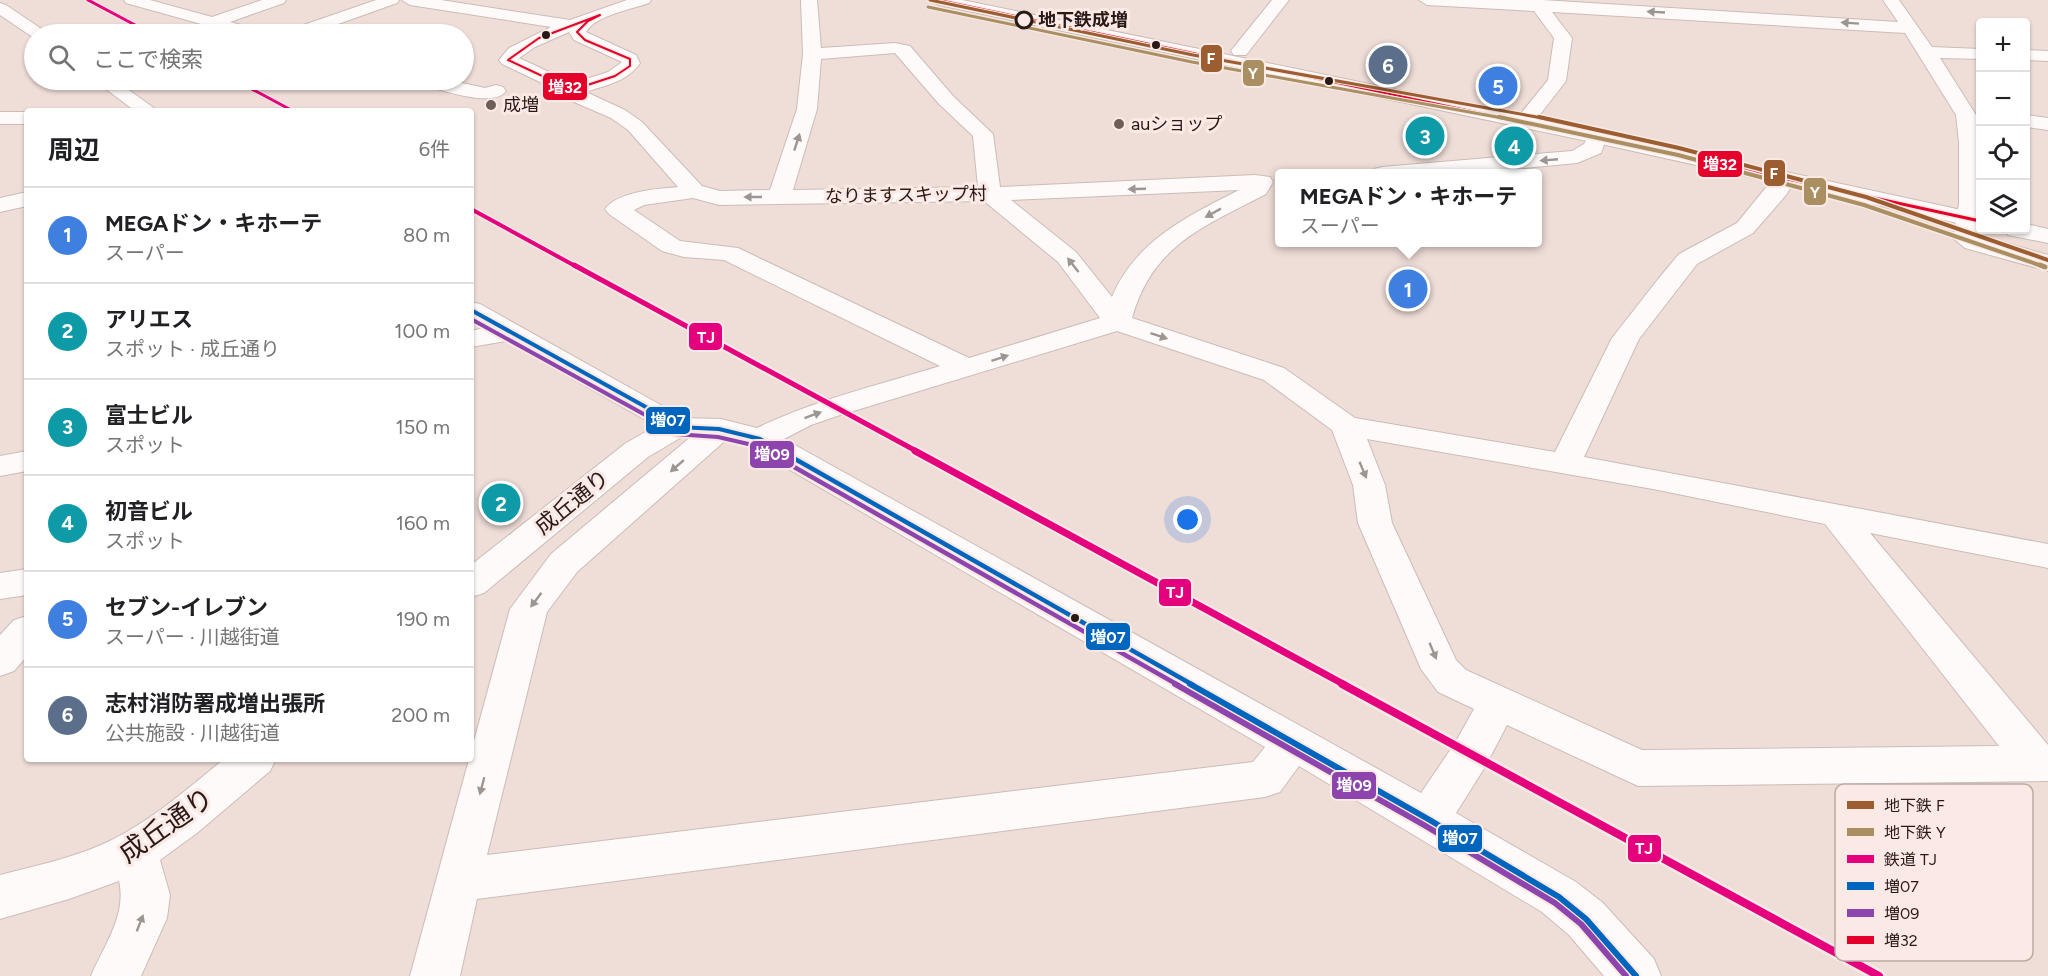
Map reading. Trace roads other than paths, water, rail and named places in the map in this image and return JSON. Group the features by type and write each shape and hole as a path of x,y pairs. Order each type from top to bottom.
{"main road":[{"path":"132,0 214,24"},
{"path":"210,23 278,0"},
{"path":"324,24 392,0"},
{"path":"410,0 464,7 581,28 623,55 631,63 615,76 572,90"},
{"path":"464,7 487,0"},
{"path":"643,0 581,28 521,48 509,57 511,63 572,90 586,100 618,114 634,126 694,191"},
{"path":"779,197 807,109 812,54 809,0"},
{"path":"939,0 1530,116 1597,137 1785,179 1976,213"},
{"path":"990,0 1240,51 1976,213"},
{"path":"1240,51 1281,0"},
{"path":"1426,0 1537,3 1909,28"},
{"path":"1891,0 1973,116 1970,142 1976,213 1965,238 2048,263"},
{"path":"1530,116 1559,76 1563,38 1537,3"},
{"path":"1788,7 1802,20"},
{"path":"0,8 24,23"},
{"path":"0,29 24,23"},
{"path":"812,54 895,48 904,50 946,100 983,134 990,194 1067,257 1117,322 1274,374 1346,426 1565,463 2048,556"},
{"path":"1927,52 1976,54"},
{"path":"2030,55 2048,56"},
{"path":"117,90 143,108"},
{"path":"469,90 486,94 496,91"},
{"path":"0,118 24,118"},
{"path":"2030,122 2048,124"},
{"path":"1443,169 1577,158 1593,148 1597,137"},
{"path":"1565,463 1626,338 1688,259 1745,228 1785,179"},
{"path":"1117,322 1127,292 1145,262 1168,238 1258,189 1267,181"},
{"name":"なりますスキップ村","path":"694,191 719,198 990,194 1267,181"},
{"path":"694,191 639,199 617,209 671,246 684,250 735,256 968,368"},
{"path":"0,205 24,200"},
{"path":"2030,217 2048,221"},
{"path":"2030,233 2048,236"},
{"path":"474,312 662,416 677,427 721,428 760,439 1428,819 1559,897 1586,920 1636,976"},
{"path":"760,439 813,414 1117,322"},
{"path":"474,338 510,332"},
{"path":"1346,426 1369,485 1375,523 1400,573 1441,669 1452,681 1498,704 1638,768 2043,763"},
{"name":"成丘通り","path":"474,582 636,450 662,432 677,427"},
{"path":"435,976 529,609 564,563 721,428"},
{"path":"0,466 24,462"},
{"path":"1836,514 2043,763"},
{"path":"0,586 24,582"},
{"path":"0,661 24,633"},
{"path":"1428,819 1470,755 1498,704"},
{"path":"458,880 1265,779 1292,743"},
{"name":"成丘通り","path":"0,897 100,868 135,851 168,830 251,762"},
{"path":"116,976 143,918 146,895 135,851"}],"metro line":[{"name":"F","path":"930,0 1193,55 1554,120 1679,148 1866,197 2048,260"},
{"name":"Y","path":"928,7 1192,62 1553,127 1678,155 1864,205 2045,267"}],"rail line":[{"name":"TJ","path":"88,0 133,24"},
{"name":"TJ","path":"254,90 287,108"},
{"name":"TJ","path":"474,211 1835,952"},
{"name":"TJ","path":"1851,961 1879,976"}],"place":[{"name":"地下鉄成増","path":"1024,20"},
{"name":"志村消防署成増出張所","path":"1388,65"},
{"name":"セブン-イレブン","path":"1498,86"},
{"name":"成増","path":"491,105"},
{"name":"auショップ","path":"1119,124"},
{"name":"富士ビル","path":"1425,136"},
{"name":"初音ビル","path":"1514,146"},
{"name":"MEGAドン・キホーテ","path":"1408,289"},
{"name":"アリエス","path":"501,503"}]}
